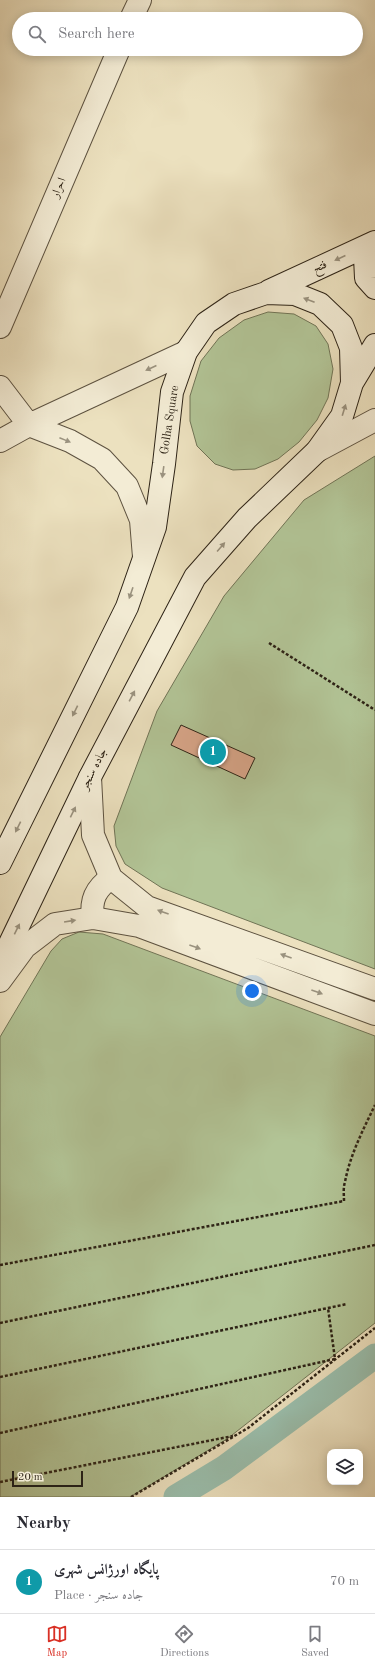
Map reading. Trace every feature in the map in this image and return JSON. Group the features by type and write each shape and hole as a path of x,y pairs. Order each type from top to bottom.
{"main road":[{"path":"134,12 140,0"},
{"name":"احرار","path":"0,327 116,56"},
{"path":"375,243 365,257 366,278 375,288"},
{"name":"فتح","path":"266,293 375,243"},
{"name":"Golha Square","path":"144,556 154,527 164,464 172,392 186,352 206,324 234,304 266,293 295,294 320,304 342,325 351,348 352,383 342,416 317,452 247,518 195,577"},
{"path":"352,383 375,344"},
{"path":"0,441 29,425 186,352"},
{"path":"0,387 29,425 70,441 102,459 127,486 141,520 144,556 127,607 0,863"},
{"path":"317,452 375,420"},
{"name":"جاده سنجر","path":"0,964 90,777 195,577"},
{"path":"90,777 93,835 111,878 147,907 375,988"},
{"path":"92,918 91,908 94,895 103,883 111,878"},
{"path":"0,981 26,947 55,924 92,918 139,926 375,1014"}],"path":[{"path":"269,644 375,710"},
{"path":"0,1265 344,1201 344,1183 351,1161 359,1139 375,1105"},
{"path":"0,1323 375,1245"},
{"path":"0,1377 347,1304"},
{"path":"328,1308 334,1359"},
{"path":"131,1497 248,1428 375,1328"},
{"path":"0,1433 334,1359"},
{"path":"0,1482 235,1436"}],"green space":[{"path":"268,312 294,314 316,326 328,344 333,369 328,398 317,420 299,442 278,459 255,469 233,470 215,464 197,446 190,421 190,396 201,361 219,338 244,320"},
{"path":"375,456 375,969 162,888 125,864 116,846 114,826 157,711 224,596 304,500"},
{"path":"79,932 103,934 375,1036 375,1323 227,1439 130,1497 0,1497 0,1037 51,951 62,939"}],"building":[{"path":"181,725 255,758 245,779 171,745"}],"waterway":[{"path":"176,1497 224,1468 375,1356"}],"place":[{"name":"پایگاه اورژانس شهری","path":"213,752"}]}
